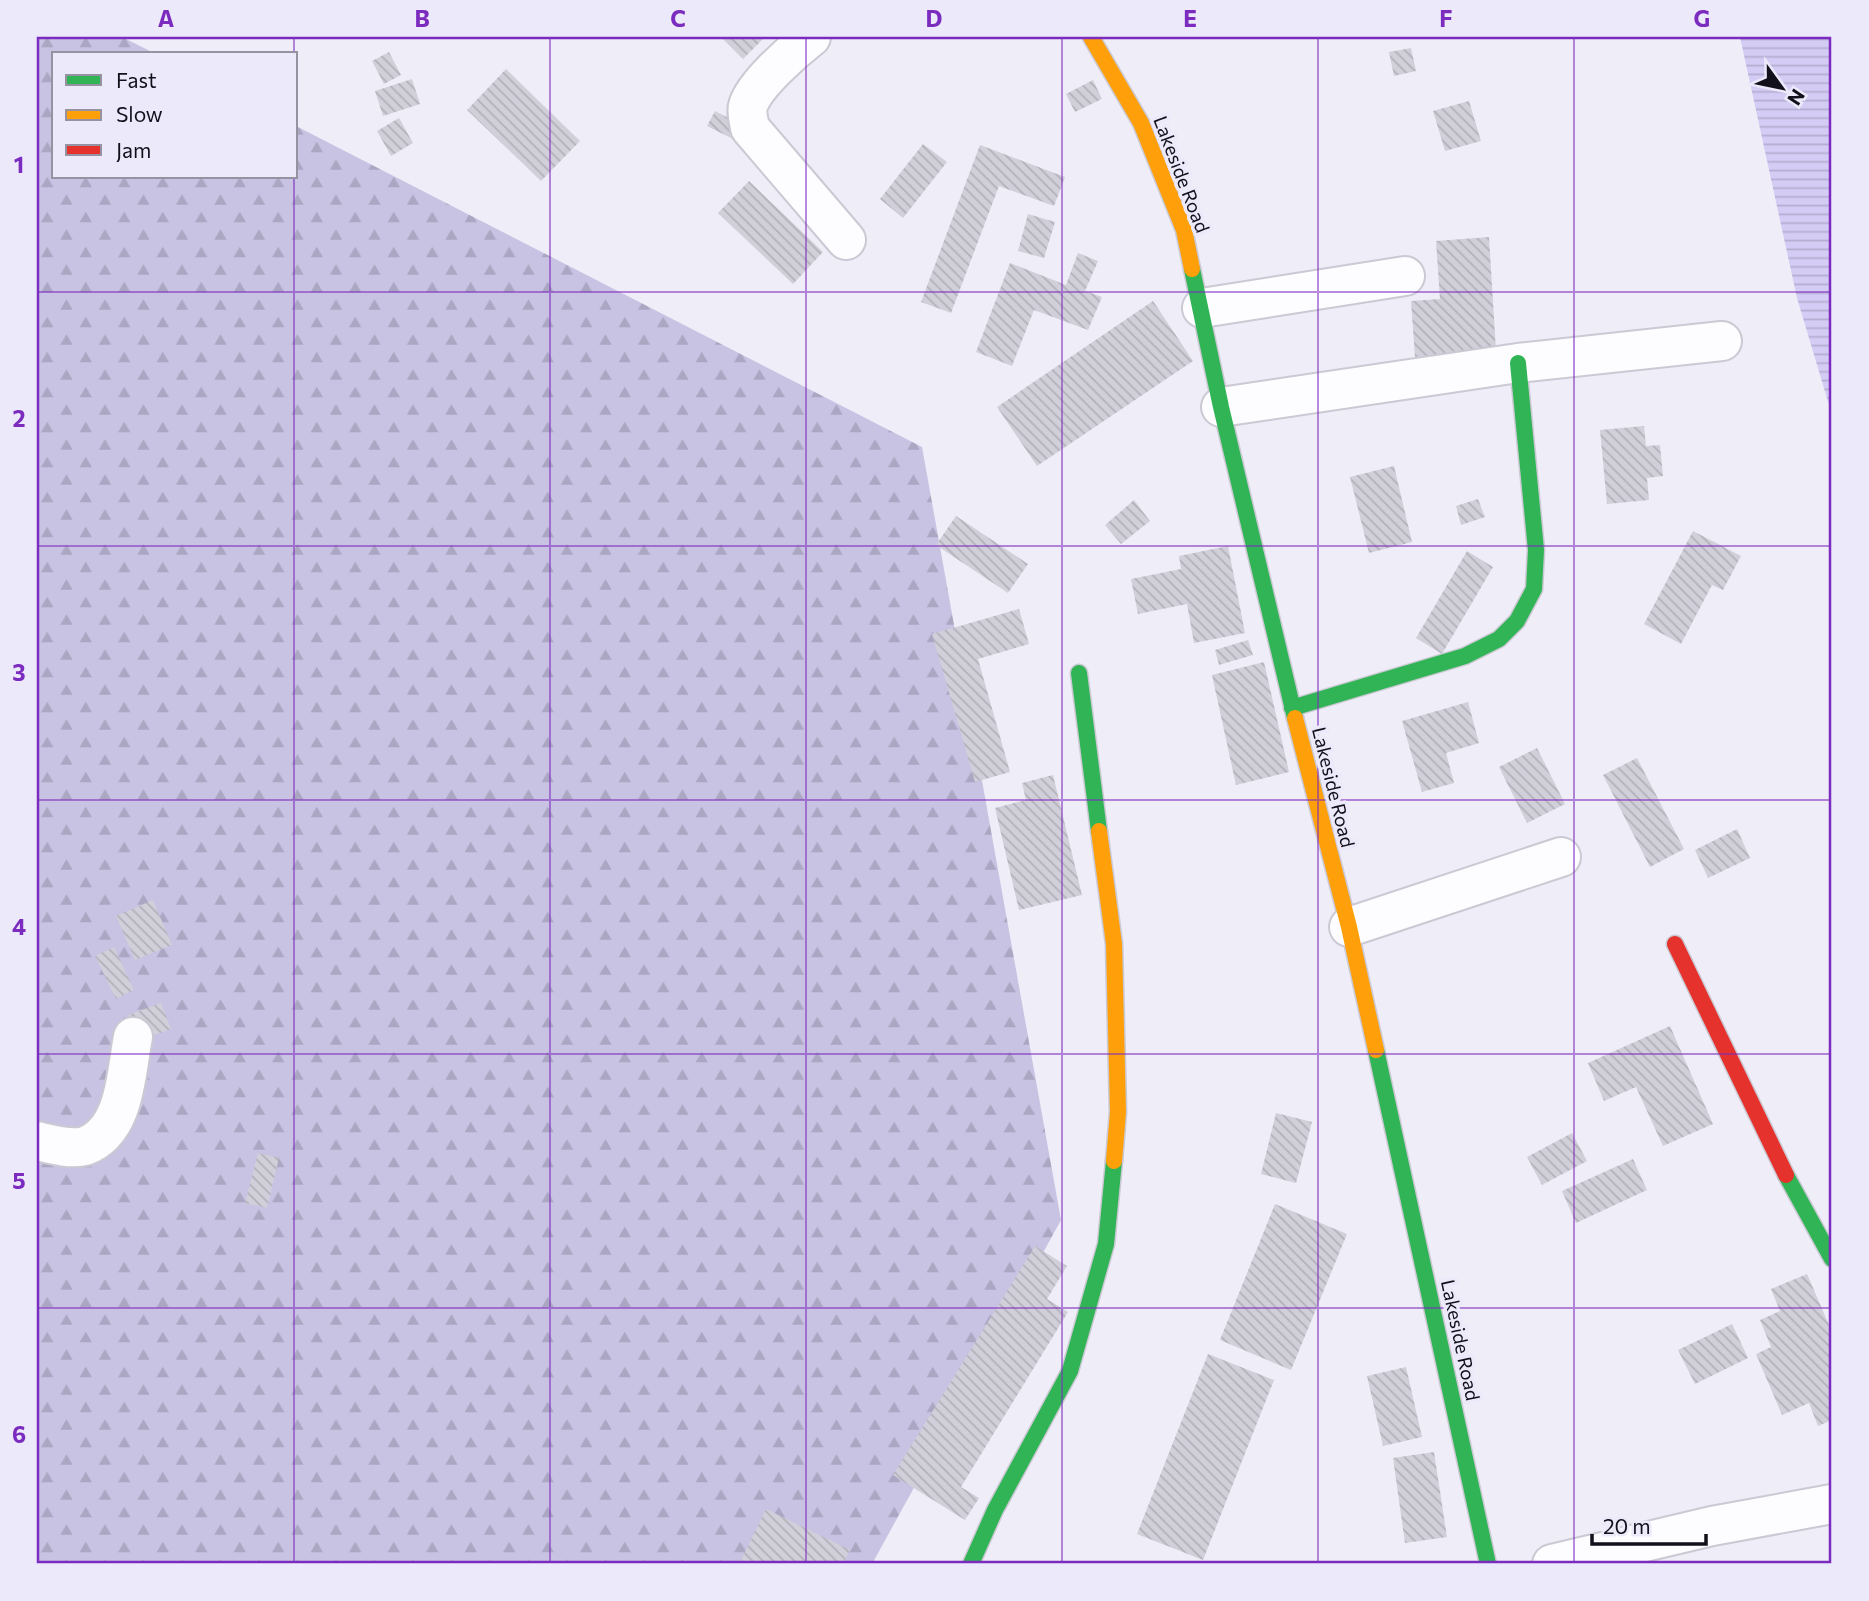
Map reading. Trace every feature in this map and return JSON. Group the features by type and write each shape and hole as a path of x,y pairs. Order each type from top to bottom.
{"street":[{"path":"811,37 776,68 759,88 748,107 750,128 846,240"},
{"name":"Lakeside Road","path":"1091,37 1141,123 1184,230 1221,407 1292,708 1349,928 1488,1564"},
{"path":"1202,308 1405,276"},
{"path":"1221,407 1518,363 1721,341"},
{"path":"1292,708 1465,656 1499,639 1522,613 1534,589 1536,550 1518,363"},
{"path":"971,1564 995,1510 1070,1371 1105,1244 1118,1112 1114,944 1079,673"},
{"path":"1349,928 1561,857"},
{"path":"1675,944 1791,1184 1832,1259"},
{"path":"37,1141 84,1146 103,1134 115,1119 133,1037"},
{"path":"1552,1564 1712,1526 1832,1504"}],"green space":[{"path":"37,37 122,37 152,52 52,52 52,178 298,178 298,127 922,447 1061,1220 872,1564 37,1564"}],"shaded area":[{"path":"1740,37 1832,37 1832,415 1797,298"}],"building":[{"path":"721,37 765,37 743,59"},
{"path":"1411,48 1416,71 1394,76 1389,52"},
{"path":"389,52 401,75 384,84 372,61"},
{"path":"506,69 580,141 541,181 467,110"},
{"path":"412,79 420,104 383,116 375,91"},
{"path":"1093,80 1102,99 1075,112 1066,94"},
{"path":"1469,101 1481,141 1445,151 1433,111"},
{"path":"715,111 740,124 733,139 707,126"},
{"path":"399,118 413,143 391,156 377,131"},
{"path":"923,144 947,162 903,218 880,199"},
{"path":"980,145 1065,177 1054,206 999,186 951,313 921,302"},
{"path":"749,181 823,252 793,284 718,213"},
{"path":"1028,214 1055,222 1044,258 1018,251"},
{"path":"1489,237 1496,351 1415,357 1411,301 1440,299 1436,241"},
{"path":"1078,253 1098,261 1085,291 1102,297 1088,330 1034,310 1012,366 976,352 1010,263 1066,285"},
{"path":"1153,301 1193,361 1037,466 997,407"},
{"path":"1644,426 1646,446 1660,445 1663,476 1647,478 1649,500 1607,504 1600,430"},
{"path":"1394,466 1412,542 1369,553 1350,477"},
{"path":"1478,499 1485,517 1461,525 1456,506"},
{"path":"1134,500 1150,521 1121,544 1105,525"},
{"path":"956,516 1028,564 1008,593 936,545"},
{"path":"1693,531 1741,556 1723,590 1712,585 1681,644 1644,624"},
{"path":"1228,546 1245,633 1194,643 1187,604 1138,614 1131,579 1181,569 1179,556"},
{"path":"1467,551 1493,567 1442,654 1416,638"},
{"path":"1019,609 1029,644 978,659 1010,772 975,782 932,634"},
{"path":"1248,640 1253,655 1219,665 1215,650"},
{"path":"1264,662 1289,772 1236,785 1212,675"},
{"path":"1468,702 1479,743 1446,753 1454,783 1422,792 1402,721"},
{"path":"1537,748 1565,804 1527,823 1499,767"},
{"path":"1637,758 1684,849 1650,867 1603,775"},
{"path":"1053,775 1082,895 1019,910 995,808 1026,800 1022,783"},
{"path":"1737,829 1750,858 1708,878 1695,850"},
{"path":"153,900 172,945 135,960 116,916"},
{"path":"114,947 134,990 116,999 95,956"},
{"path":"161,1003 171,1029 138,1041 128,1015"},
{"path":"1670,1026 1713,1124 1663,1146 1636,1087 1604,1101 1588,1063"},
{"path":"1276,1113 1312,1122 1296,1183 1261,1174"},
{"path":"1572,1133 1587,1161 1542,1185 1527,1157"},
{"path":"258,1153 279,1158 267,1208 245,1203"},
{"path":"1633,1159 1647,1190 1576,1223 1562,1191"},
{"path":"1275,1204 1347,1234 1291,1370 1220,1340"},
{"path":"1035,1246 1067,1266 1047,1299 1068,1312 961,1487 979,1498 965,1520 893,1475"},
{"path":"1807,1274 1832,1332 1832,1420 1818,1426 1809,1403 1782,1415 1756,1354 1771,1347 1760,1320 1780,1311 1771,1289"},
{"path":"1732,1324 1748,1358 1695,1384 1678,1350"},
{"path":"1208,1354 1274,1380 1203,1560 1137,1534"},
{"path":"1406,1367 1422,1437 1383,1446 1367,1376"},
{"path":"1434,1452 1447,1537 1405,1543 1393,1458"},
{"path":"766,1509 850,1550 843,1564 750,1564 741,1560"}],"traffic: fast":[{"path":"1192,269 1221,407 1295,718"},
{"path":"1292,708 1465,656 1499,639 1517,621 1534,589 1536,550 1518,363"},
{"path":"1079,673 1099,831"},
{"path":"1376,1050 1488,1564"},
{"path":"971,1564 995,1510 1070,1371 1106,1244 1114,1161"},
{"path":"1786,1175 1832,1259"}],"traffic: slow":[{"path":"1091,37 1141,123 1184,230 1192,269"},
{"path":"1295,718 1349,927 1376,1050"},
{"path":"1099,831 1114,944 1118,1112 1114,1161"}],"traffic: jam":[{"path":"1675,944 1786,1175"}]}
